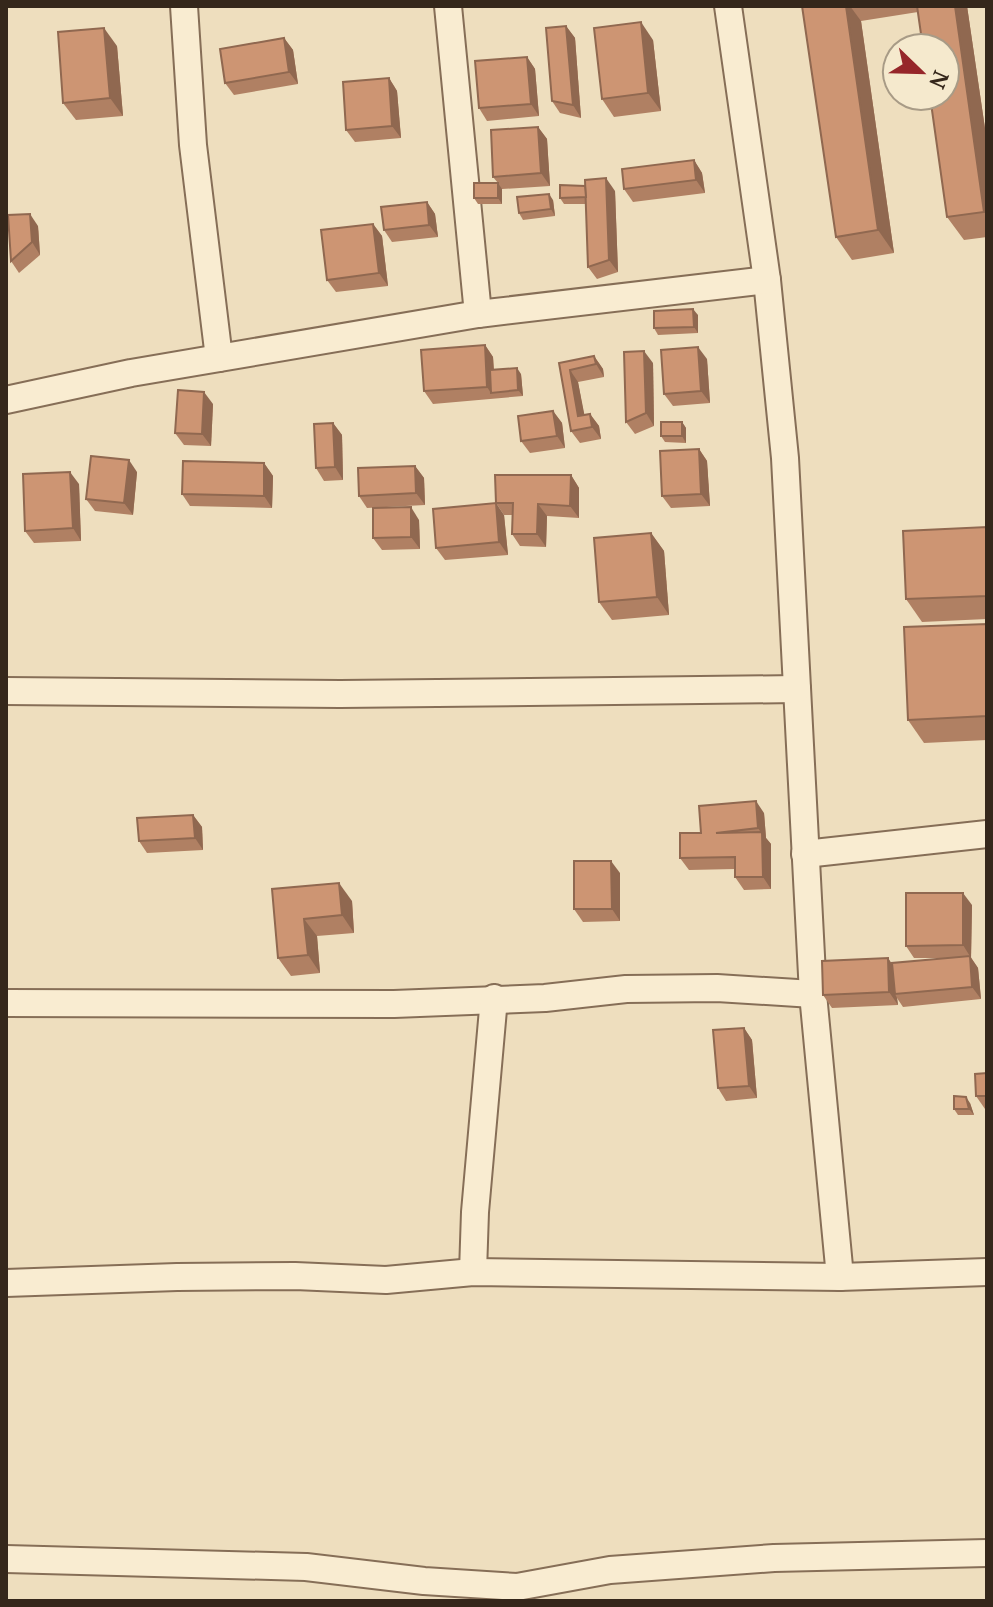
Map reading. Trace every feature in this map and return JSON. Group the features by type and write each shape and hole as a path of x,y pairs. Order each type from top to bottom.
{"street":[{"path":"184,6 193,145 219,358"},
{"path":"448,6 478,314"},
{"path":"728,6 767,280 785,458 813,994 840,1277"},
{"path":"6,400 131,373 478,314 767,280"},
{"path":"6,691 326,694 797,689"},
{"path":"805,854 987,834"},
{"path":"6,1003 379,1004 545,998 626,989 717,988 813,994"},
{"path":"473,1272 475,1212 494,998"},
{"path":"6,1283 192,1276 386,1280 473,1272 840,1277 987,1272"},
{"path":"6,1559 306,1567 517,1594 610,1570 760,1559 987,1553"}],"building":[{"path":"802,6 846,6 878,230 836,237"},
{"path":"917,6 955,6 959,32 921,32"},
{"path":"641,22 648,93 602,99 594,28"},
{"path":"566,26 573,105 552,101 546,28"},
{"path":"104,28 110,98 63,103 58,32"},
{"path":"284,38 289,72 225,83 220,49"},
{"path":"961,49 984,212 947,217 932,112 961,112"},
{"path":"527,57 531,104 479,108 475,61"},
{"path":"389,78 392,126 346,130 343,82"},
{"path":"538,127 541,173 493,177 491,130"},
{"path":"694,160 696,180 624,189 622,169"},
{"path":"606,178 609,260 588,267 585,180"},
{"path":"474,183 498,183 498,198 474,198"},
{"path":"560,185 585,186 586,197 560,198"},
{"path":"549,194 551,209 519,213 517,197"},
{"path":"427,202 429,225 384,230 381,207"},
{"path":"30,214 32,242 11,261 8,215"},
{"path":"373,224 379,273 327,280 321,230"},
{"path":"693,309 694,327 654,328 654,311"},
{"path":"485,345 487,387 424,391 421,350"},
{"path":"698,347 701,391 664,394 661,350"},
{"path":"644,351 646,413 626,422 624,352"},
{"path":"594,356 596,364 570,370 578,416 590,414 592,427 571,431 559,363"},
{"path":"517,368 518,390 491,393 490,370"},
{"path":"178,390 204,392 202,434 175,433"},
{"path":"553,411 557,436 521,441 518,416"},
{"path":"661,422 682,422 682,436 661,436"},
{"path":"333,423 335,467 316,468 314,424"},
{"path":"699,449 701,494 662,496 660,451"},
{"path":"91,456 129,460 124,503 86,499"},
{"path":"183,461 264,463 264,496 182,494"},
{"path":"415,466 416,493 359,496 358,468"},
{"path":"70,472 73,528 25,531 23,474"},
{"path":"495,475 571,475 570,506 538,504 537,534 512,534 513,503 496,503"},
{"path":"496,503 499,542 436,548 433,509"},
{"path":"411,507 411,537 373,538 373,508"},
{"path":"987,527 987,596 906,599 903,531"},
{"path":"651,533 657,597 599,602 594,538"},
{"path":"987,624 987,716 908,720 904,627"},
{"path":"756,801 758,828 716,833 762,832 763,877 735,877 735,857 680,858 680,833 701,833 699,806"},
{"path":"193,815 195,838 139,841 137,818"},
{"path":"574,861 611,861 612,909 574,909"},
{"path":"339,883 342,915 304,919 308,955 278,958 272,889"},
{"path":"906,893 963,893 963,945 906,946"},
{"path":"970,956 972,987 895,994 892,963"},
{"path":"888,958 889,992 823,995 822,961"},
{"path":"744,1028 749,1086 718,1088 713,1030"},
{"path":"987,1073 987,1096 976,1096 975,1074"},
{"path":"954,1096 966,1097 969,1109 954,1109"}]}
